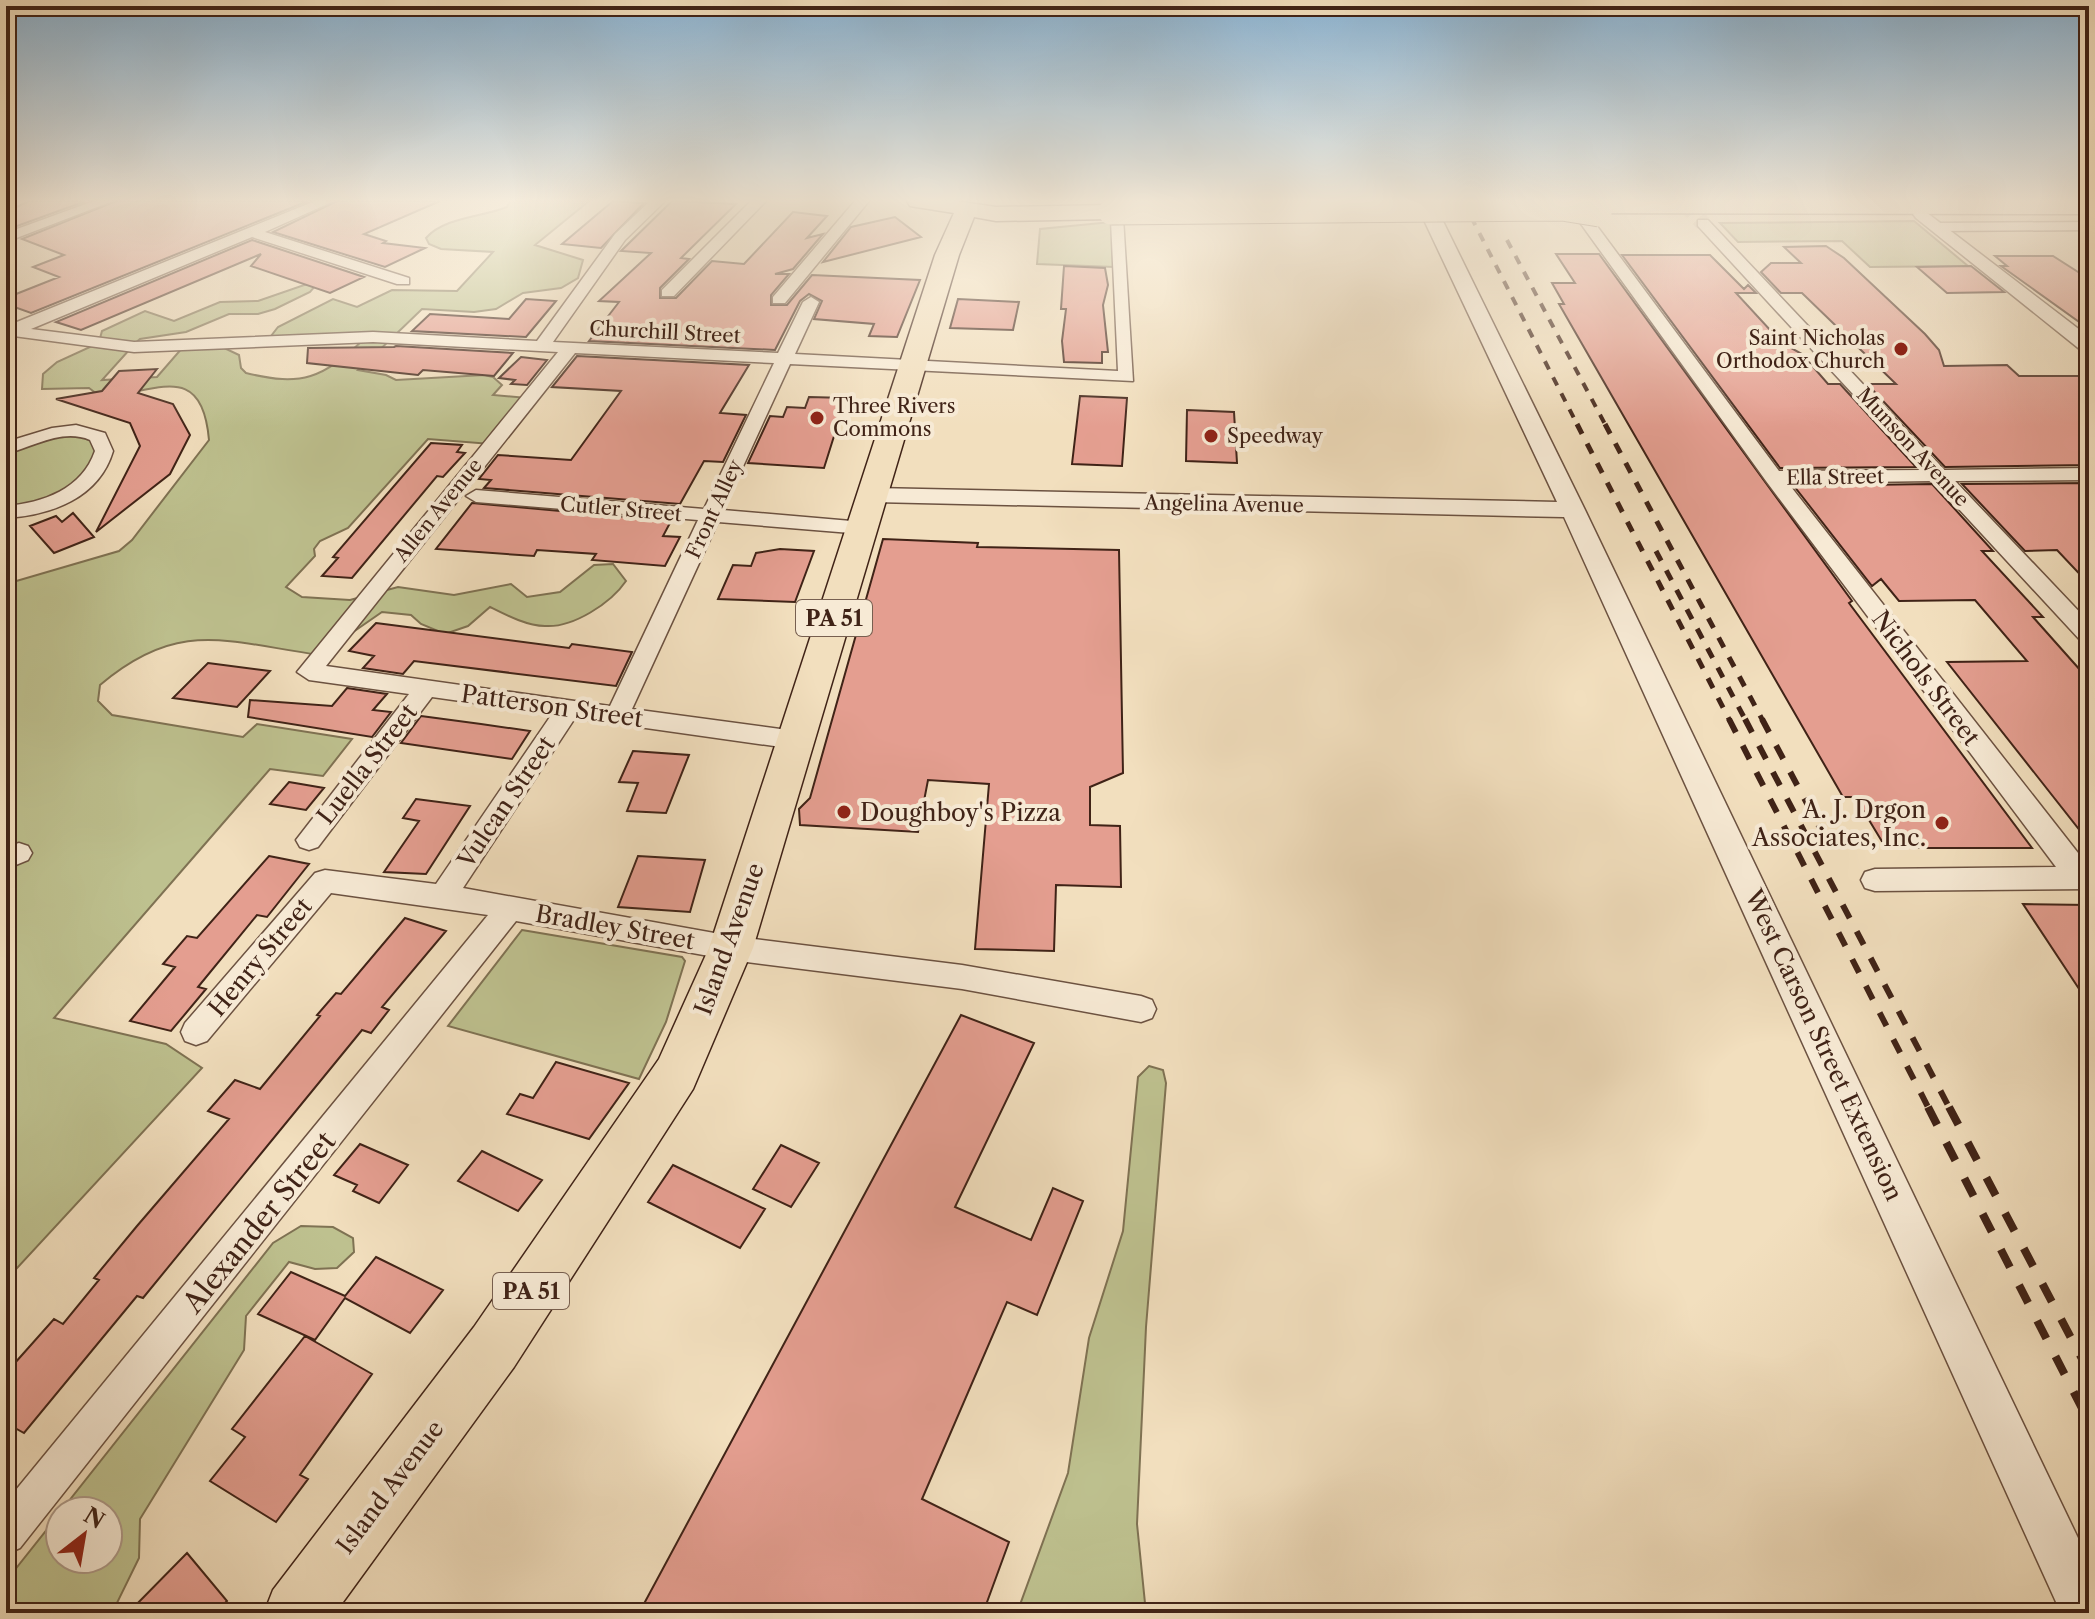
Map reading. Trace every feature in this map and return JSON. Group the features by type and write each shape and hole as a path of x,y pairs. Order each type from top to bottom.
{"main road":[{"name":"Island Avenue","path":"296,1613 494,1347 676,1074 731,948 941,277"}],"street":[{"path":"8,332 143,277"},
{"path":"389,277 403,281"},
{"path":"541,347 592,277"},
{"path":"668,293 684,277"},
{"path":"779,300 799,277"},
{"name":"Churchill Street","path":"8,332 134,347 328,337 1127,377 1119,277"},
{"name":"West Carson Street Extension","path":"1461,277 1573,510 2087,1613"},
{"name":"Nichols Street","path":"1631,277 1773,477 2084,878"},
{"name":"Munson Avenue","path":"1753,277 2089,636"},
{"path":"2001,277 2089,347"},
{"name":"Front Alley","path":"617,716 811,302"},
{"name":"Allen Avenue","path":"309,672 569,349"},
{"path":"6,448 52,433 80,431 98,437 104,451 99,469 70,494 45,505 6,512"},
{"name":"Ella Street","path":"1773,477 2089,474"},
{"name":"Angelina Avenue","path":"874,495 1573,510"},
{"name":"Cutler Street","path":"476,496 863,528"},
{"name":"Patterson Street","path":"309,672 795,740"},
{"name":"Luella Street","path":"309,840 426,689"},
{"name":"Vulcan Street","path":"443,896 569,708"},
{"path":"1875,880 2084,878"},
{"name":"Bradley Street","path":"325,881 443,896 731,948 962,977 1141,1009"},
{"name":"Henry Street","path":"196,1032 325,881"},
{"name":"Alexander Street","path":"6,1534 510,908"}],"green space":[{"path":"470,277 578,277 561,288 523,293 496,309 474,312 422,309 393,337 268,340 278,327 333,299 357,307 392,290 457,291"},
{"path":"307,284 316,285 310,292 258,314 229,314 186,332 140,339 132,346 99,342 102,331 145,311 174,321 220,302 258,301"},
{"path":"363,340 389,341 358,370 396,380 484,375 493,377 502,385 493,395 528,398 491,444 428,439 348,528 320,541 314,549 315,556 286,587 302,597 350,600 398,587 454,595 511,584 527,597 560,592 594,565 613,564 626,581 601,605 579,618 556,626 517,620 490,607 468,626 445,634 421,624 411,615 382,612 320,655 230,641 180,643 154,650 100,685 98,701 112,715 243,737 257,724 352,739 323,776 270,769 54,1018 166,1044 202,1068 6,1280 6,864 12,861 6,836 6,584 119,551 132,540 209,440 205,415 197,399 186,390 157,387 101,397 89,388 42,389 43,374 57,362 92,346 130,349 102,380 157,377 183,347 218,345 239,355 241,368 246,373 297,379 323,371"},
{"path":"66,431 103,444 70,494 6,512 6,448"},
{"path":"522,930 682,957 685,961 666,1022 639,1079 448,1026"},
{"path":"1149,1066 1163,1070 1166,1083 1146,1327 1137,1524 1146,1613 1017,1613 1068,1473 1089,1338 1123,1231 1138,1077"},
{"path":"301,1226 333,1227 353,1238 354,1252 337,1268 315,1269 289,1262 246,1316 244,1350 140,1519 139,1558 116,1605 107,1613 6,1613 6,1581 44,1533 44,1575 124,1575 124,1495 74,1495 273,1243"}],"building":[{"path":"59,277 121,277 31,313 6,304 6,298"},
{"path":"165,277 208,277 81,330 56,322"},
{"path":"282,277 364,277 330,293"},
{"path":"625,277 671,277 660,288 660,298 676,298 697,277 787,277 771,295 771,305 787,305 811,277 920,280 897,337 869,336 874,324 814,319 822,301 809,294 800,301 775,350 589,341 619,302 599,301"},
{"path":"1063,277 1107,277 1108,285 1103,305 1108,352 1102,352 1102,363 1064,362 1062,341 1066,309 1061,309"},
{"path":"1571,277 1615,277 1852,601 1849,603 2032,848 1886,848 1855,797 1843,797 1559,304 1564,304 1552,283 1575,283"},
{"path":"1638,277 1732,277 1744,289 1748,285 1756,293 1736,293 1782,343 1802,354 1828,384 1840,384 1916,467 1780,468"},
{"path":"1765,277 1864,277 1925,334 1939,350 1944,366 2007,365 2019,376 2089,376 2089,465 1945,467 1867,384 1896,384 1802,293 1781,293"},
{"path":"1928,277 1984,277 2004,292 1947,293"},
{"path":"2016,277 2089,279 2089,329"},
{"path":"526,299 556,301 526,337 412,331 430,314 509,319"},
{"path":"958,299 1019,302 1013,330 950,328"},
{"path":"394,347 513,353 494,376 423,370 418,375 307,363 308,348"},
{"path":"577,356 749,365 720,413 746,415 723,462 704,461 680,504 484,488 491,480 479,479 498,455 571,460 621,391 552,387"},
{"path":"521,357 547,360 527,385 511,384 515,380 499,378"},
{"path":"157,369 138,393 173,404 190,435 170,474 96,532 140,446 130,423 56,399 102,391 119,371"},
{"path":"1080,396 1127,398 1122,466 1072,464"},
{"path":"809,397 846,398 824,468 748,463 770,416 783,417 787,407 805,408"},
{"name":"Speedway","path":"1187,410 1234,412 1237,463 1186,461"},
{"path":"431,443 462,445 457,452 465,453 443,477 437,476 352,578 322,576 338,558 333,557"},
{"path":"2089,483 2089,584 2057,550 2025,551 1962,484"},
{"path":"1932,484 1993,551 1982,551 2043,617 2033,617 2089,680 2089,842 1947,662 2027,661 1975,600 1899,601 1881,579 1872,586 1794,486"},
{"path":"472,503 671,521 663,536 680,537 665,566 592,560 596,554 537,550 534,556 436,549"},
{"path":"73,513 94,537 54,553 30,526 56,516 62,522"},
{"path":"883,539 978,543 977,547 1119,550 1123,773 1090,787 1090,825 1120,826 1121,887 1056,885 1054,951 975,949 989,784 928,780 918,832 800,825 799,809 810,798"},
{"path":"780,549 814,551 795,602 718,599 733,565 751,566 756,553"},
{"path":"376,623 569,648 572,644 632,652 616,686 414,661 403,674 363,668 374,656 349,651"},
{"path":"208,663 270,671 237,707 173,698"},
{"path":"347,688 387,694 373,710 391,712 372,737 248,717 250,700 332,706"},
{"path":"421,716 530,731 512,759 401,743"},
{"path":"633,751 689,755 666,813 627,811 638,783 619,782"},
{"path":"289,782 324,788 306,810 270,804"},
{"path":"416,799 470,806 426,874 384,872 419,821 403,818"},
{"path":"269,856 309,864 267,917 257,915 198,987 206,989 171,1031 130,1021 175,967 163,964 187,936 197,938"},
{"path":"638,856 705,860 690,912 618,907"},
{"path":"2023,904 2089,905 2089,1004"},
{"path":"405,918 446,931 382,1007 389,1010 371,1033 362,1030 143,1298 137,1296 24,1433 6,1423 6,1373 54,1319 63,1324 99,1280 94,1278 229,1119 208,1111 235,1080 260,1089 320,1016 317,1015 336,993 341,994"},
{"path":"961,1015 1034,1043 955,1207 1031,1240 1053,1188 1083,1201 1037,1315 1007,1302 922,1499 1009,1542 983,1613 639,1613"},
{"path":"556,1062 629,1083 589,1139 507,1114 520,1094 533,1098"},
{"path":"360,1144 408,1165 379,1203 353,1191 357,1185 334,1175"},
{"path":"781,1145 819,1163 791,1207 753,1189"},
{"path":"482,1151 542,1180 518,1211 458,1181"},
{"path":"673,1165 765,1209 740,1248 648,1202"},
{"path":"376,1257 443,1290 410,1333 345,1298 315,1340 258,1314 291,1272 345,1296"},
{"path":"305,1336 372,1374 300,1475 308,1479 276,1522 210,1481 245,1437 232,1429"},
{"path":"187,1553 227,1601 216,1613 128,1613"}],"railway":[{"path":"1502,277 1578,426"},
{"path":"1526,277 1606,426"},
{"path":"1577,424 1730,721"},
{"path":"1605,424 1763,721"},
{"path":"1656,551 1746,721"},
{"path":"1729,719 1929,1109"},
{"path":"1745,719 1950,1109"},
{"path":"1762,719 1829,845"},
{"path":"1928,1107 2089,1422"},
{"path":"1949,1107 2089,1372"}],"place":[{"name":"Saint Nicholas Orthodox Church","path":"1901,349"},
{"name":"Three Rivers Commons","path":"817,418"},
{"name":"Speedway","path":"1211,436"},
{"name":"Doughboy's Pizza","path":"844,812"},
{"name":"A. J. Drgon Associates, Inc.","path":"1942,823"}]}
